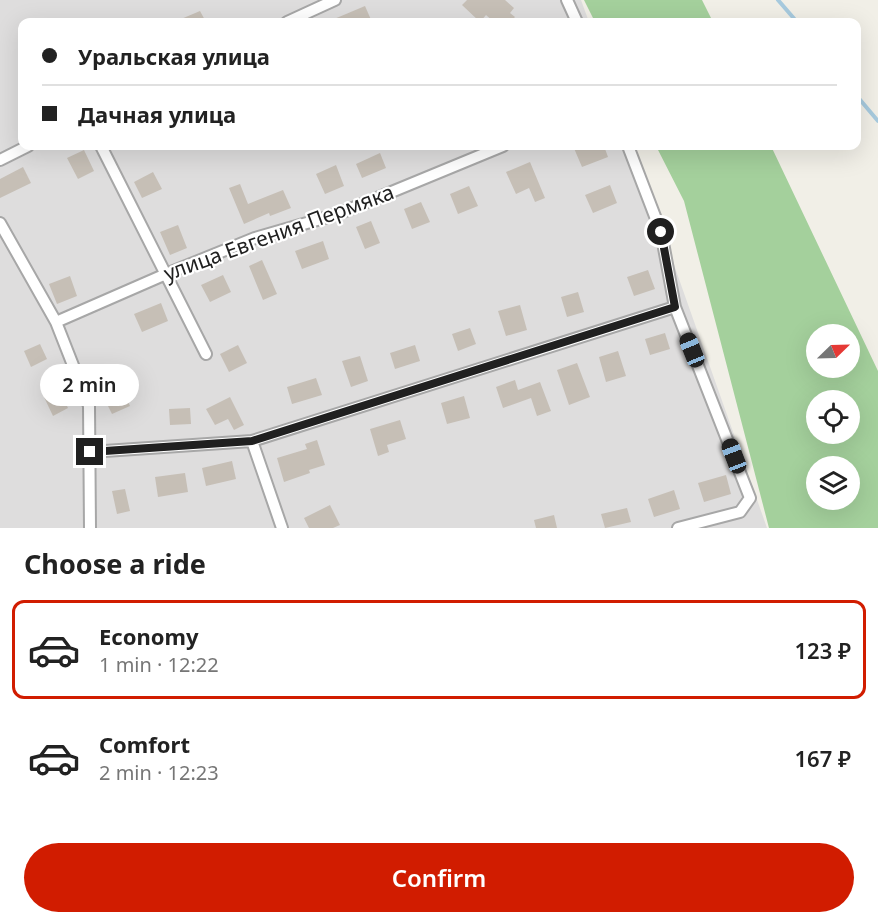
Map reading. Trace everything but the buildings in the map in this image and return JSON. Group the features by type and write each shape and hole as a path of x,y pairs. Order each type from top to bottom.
{"street":[{"path":"296,18 335,0"},
{"path":"567,0 575,18"},
{"path":"0,160 20,150"},
{"path":"103,150 206,354"},
{"name":"улица Евгения Пермяка","path":"57,322 255,238 338,214 493,150"},
{"path":"630,150 661,232 675,307 750,498 740,512 678,528"},
{"path":"0,223 57,322 89,406 90,528"},
{"path":"90,452 252,441 675,307"},
{"path":"252,441 282,528"}],"shaded area":[{"path":"0,0 581,0 588,18 18,18 18,150 633,150 767,528 0,528"}],"green space":[{"path":"584,0 702,0 711,18 593,18"},
{"path":"658,150 773,150 856,324 806,324 806,378 860,378 860,333 878,371 878,528 769,528 684,201"}],"waterway":[{"path":"778,0 794,18"},
{"path":"861,101 878,121"}],"route":[{"path":"90,452 252,441 675,307 661,232"}]}
